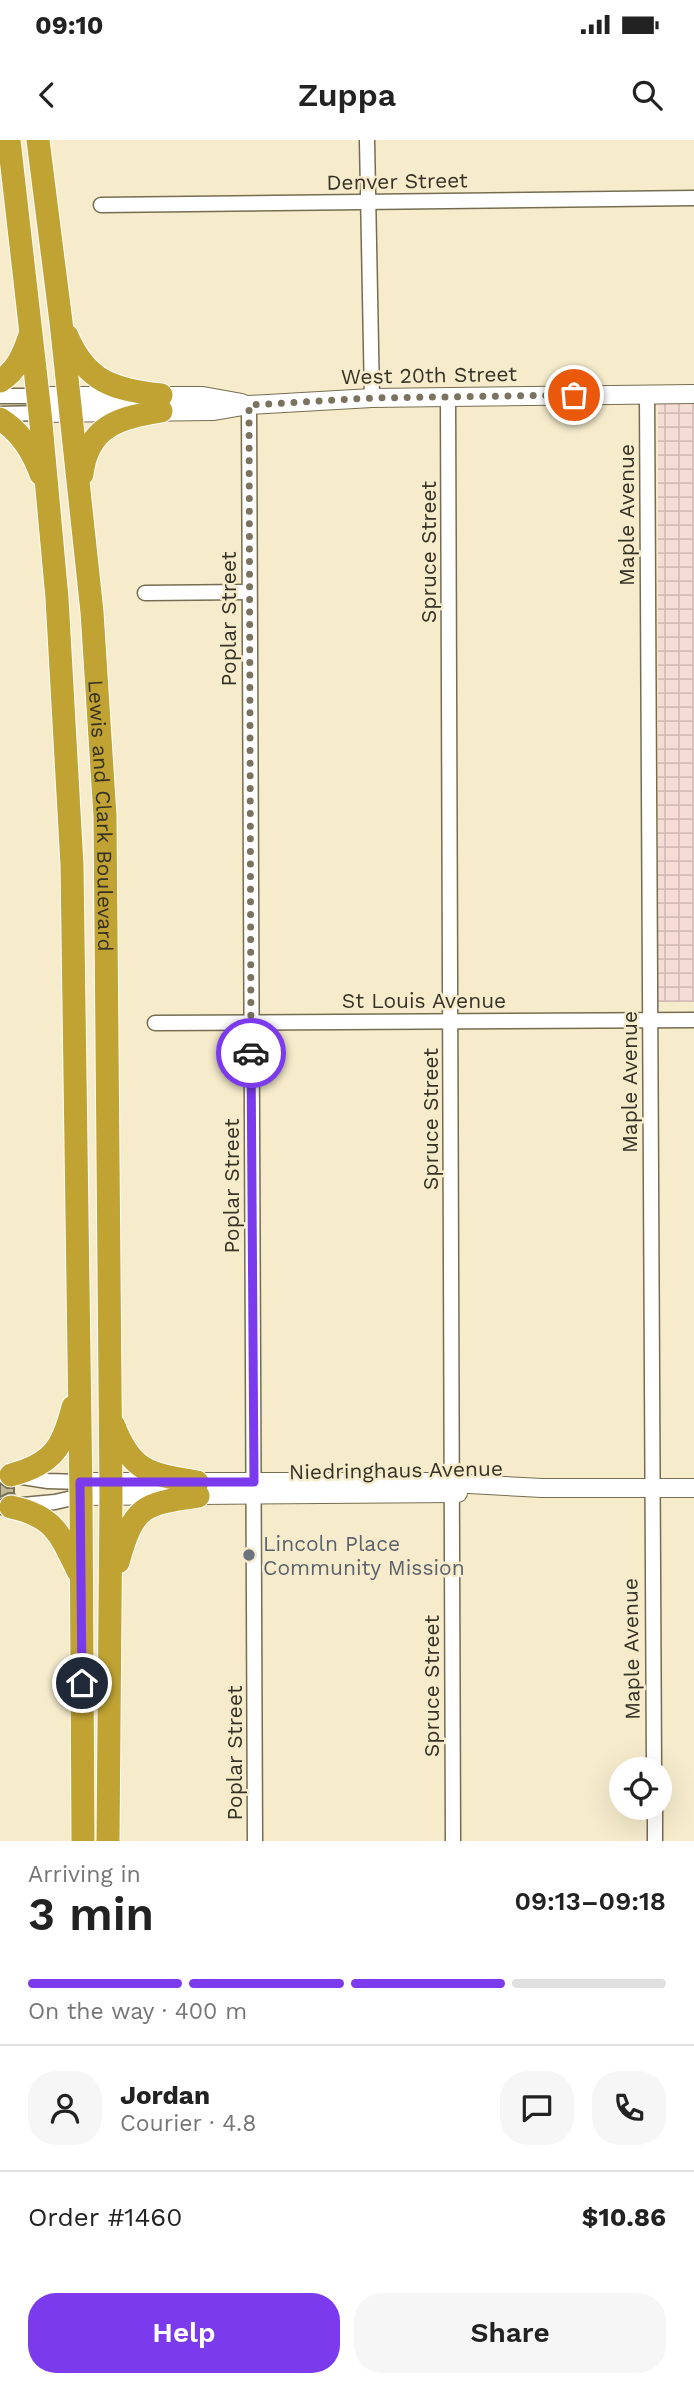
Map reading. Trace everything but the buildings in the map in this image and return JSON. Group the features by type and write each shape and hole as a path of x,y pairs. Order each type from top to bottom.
{"highway":[{"name":"Lewis and Clark Boulevard","path":"9,140 48,494 66,732 72,865 83,1841"},
{"name":"Lewis and Clark Boulevard","path":"38,140 80,491 95,653 105,816 111,1593"},
{"path":"61,322 71,347 95,377 108,385 161,403"},
{"path":"0,381 7,377 23,354 31,332"},
{"path":"80,491 83,466 96,435 109,424 161,403"},
{"path":"0,416 28,448 48,494"},
{"path":"6,1475 39,1465 60,1447 79,1384"},
{"path":"111,1416 121,1445 140,1466 197,1489"},
{"path":"108,1841 111,1593 125,1540 138,1515 146,1507 197,1489"},
{"path":"6,1507 32,1512 51,1524 64,1542 81,1577"}],"street":[{"path":"367,140 372,398"},
{"name":"Denver Street","path":"101,205 694,198"},
{"name":"Maple Avenue","path":"647,394 654,1757"},
{"name":"West 20th Street","path":"0,416 39,405 161,403 203,396 249,405 372,398 694,394"},
{"name":"West 20th Street","path":"0,396 39,405"},
{"name":"Spruce Street","path":"448,397 453,1841"},
{"name":"Poplar Street","path":"249,405 255,1841"},
{"path":"145,593 248,592"},
{"name":"St Louis Avenue","path":"155,1023 694,1020"},
{"name":"Niedringhaus Avenue","path":"6,1475 81,1489 694,1488"},
{"name":"Niedringhaus Avenue","path":"6,1507 55,1502 81,1489"},
{"path":"655,1820 655,1841"}],"shaded area":[{"path":"658,404 694,404 694,1002 658,1002"}],"way so far":[{"path":"251,1053 249,405 372,398 574,395"}],"place":[{"name":"Lincoln Place Community Mission","path":"249,1555"}],"route":[{"path":"82,1683 80,1482 254,1482 251,1053"}]}
